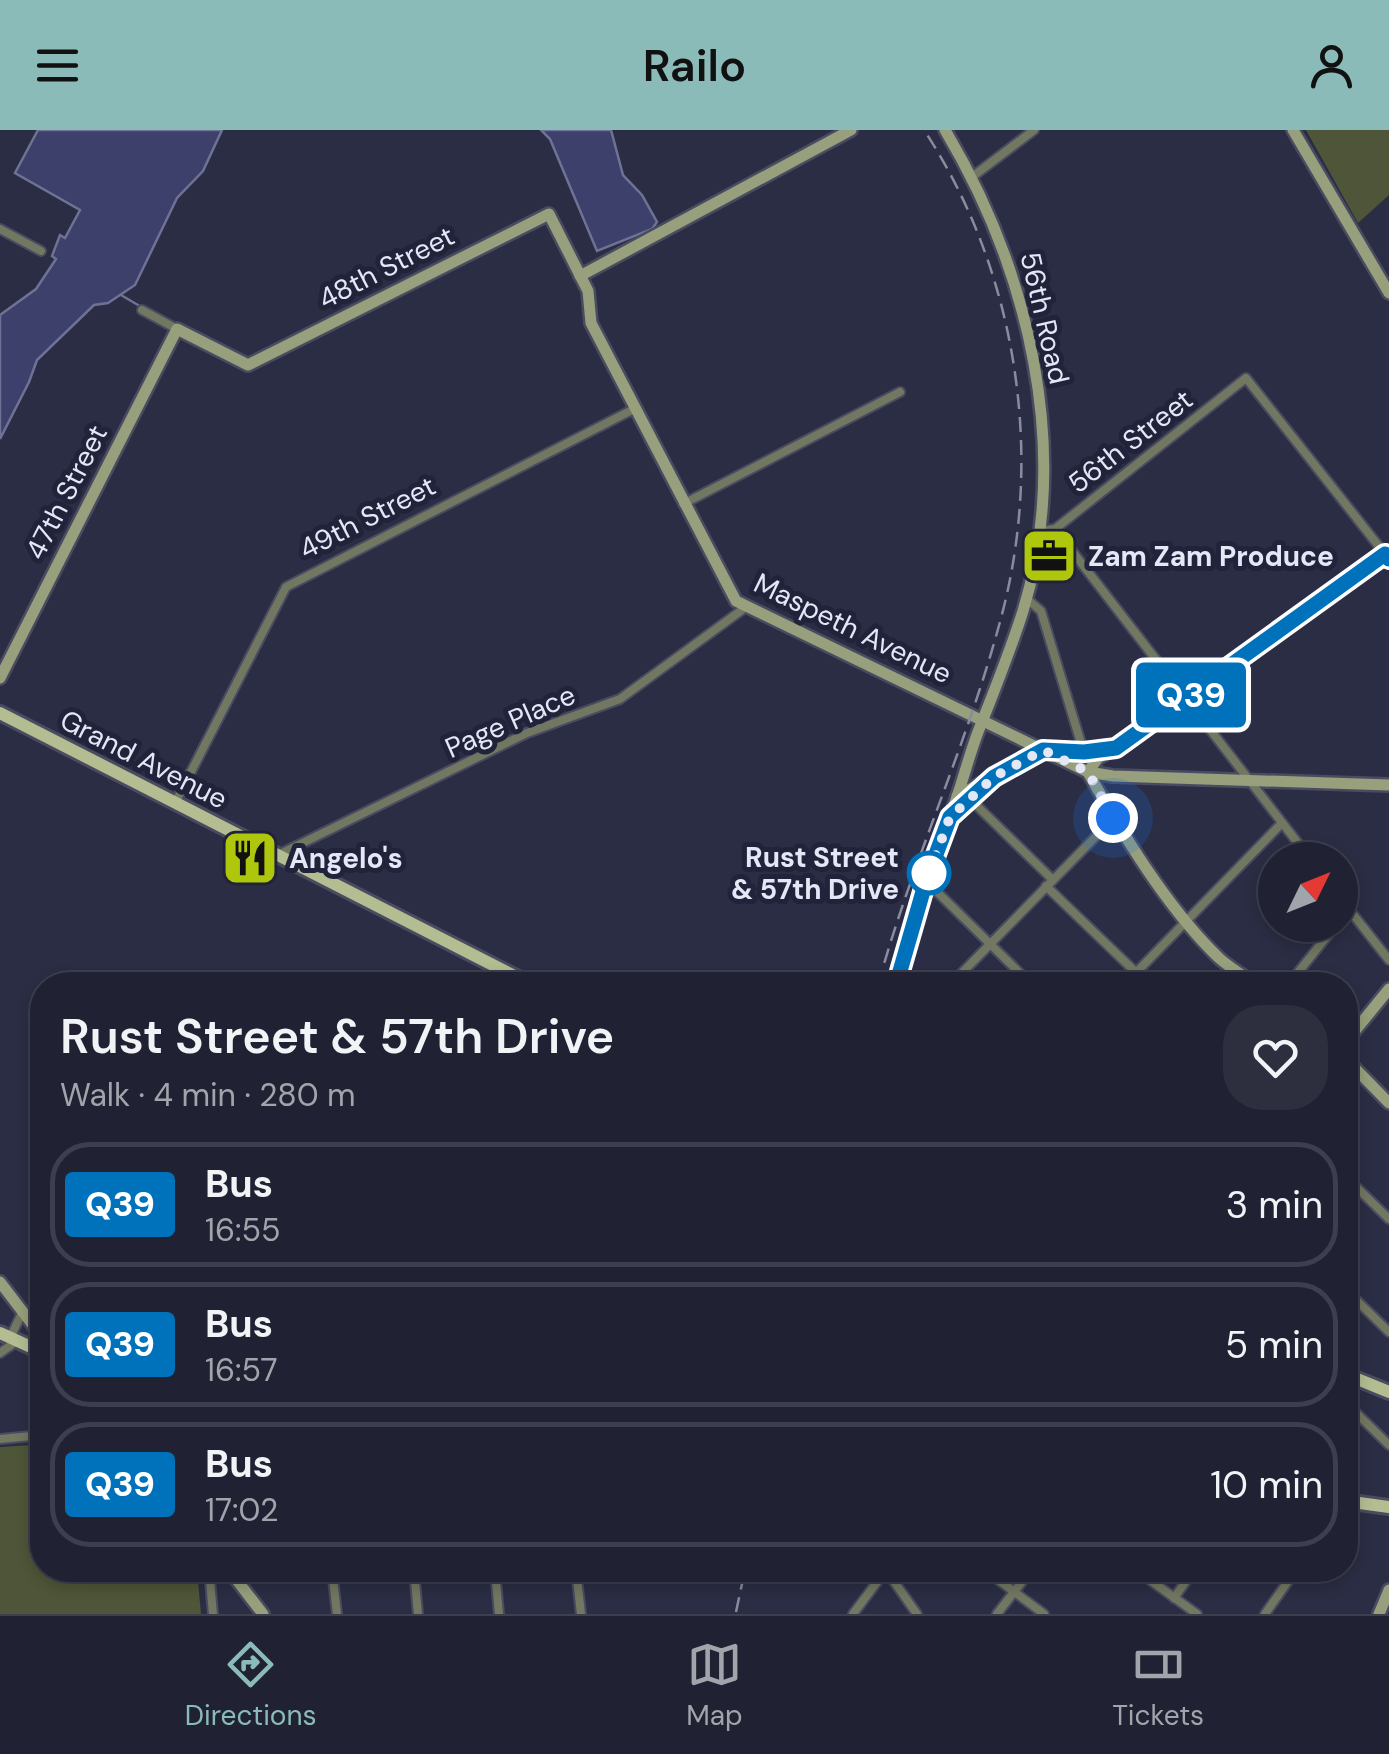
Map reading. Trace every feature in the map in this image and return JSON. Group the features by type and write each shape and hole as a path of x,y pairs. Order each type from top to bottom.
{"main road":[{"path":"580,276 851,130"},
{"name":"56th Road","path":"900,970 926,881 950,817 964,797 984,719 1026,598 1040,532 1042,424 1024,314 1003,249 972,176 945,130"},
{"path":"1293,130 1389,293"},
{"name":"Maspeth Avenue","path":"548,214 588,291 592,324 729,592 746,606 1088,772"},
{"name":"48th Street","path":"177,329 248,365 548,214"},
{"name":"47th Street","path":"0,678 177,329"},
{"path":"1088,772 1098,758 1388,555"},
{"name":"Grand Avenue","path":"0,713 507,972"},
{"path":"964,797 1043,750 1084,752 1116,748"},
{"path":"1088,772 1389,785"},
{"path":"1088,772 1113,818 1188,922 1220,960 1238,972"},
{"path":"1358,1027 1389,988"},
{"path":"1358,1071 1389,1102"},
{"path":"0,1282 30,1321"},
{"path":"1358,1379 1389,1392"},
{"path":"1358,1503 1389,1508"},
{"path":"238,1582 263,1614"},
{"path":"1379,1614 1389,1590"}],"street":[{"path":"972,176 1034,130"},
{"path":"0,229 41,251"},
{"path":"142,310 177,329"},
{"name":"56th Street","path":"1040,532 1055,529 1246,378 1388,555"},
{"path":"683,504 900,392"},
{"name":"49th Street","path":"175,803 286,587 634,409"},
{"path":"1055,529 1297,842"},
{"path":"1026,598 1042,610 1084,752"},
{"name":"Page Place","path":"279,855 528,733 620,699 746,606"},
{"path":"964,797 1135,972"},
{"path":"963,972 1113,818"},
{"path":"1137,972 1282,823"},
{"path":"926,881 1019,972"},
{"path":"1358,920 1389,960"},
{"path":"1298,972 1323,942"},
{"path":"1358,1189 1389,1220"},
{"path":"1358,1302 1389,1332"},
{"path":"0,1353 23,1311"},
{"path":"1358,1415 1389,1445"},
{"path":"0,1439 30,1436"},
{"path":"210,1582 214,1614"},
{"path":"333,1582 337,1614"},
{"path":"415,1582 418,1614"},
{"path":"496,1582 500,1614"},
{"path":"577,1582 581,1614"},
{"path":"853,1614 877,1582"},
{"path":"894,1582 917,1614"},
{"path":"1001,1582 1044,1614"},
{"path":"997,1614 1022,1582"},
{"path":"1152,1582 1196,1614"},
{"path":"1174,1598 1185,1582"},
{"path":"1265,1614 1288,1582"}],"green space":[{"path":"1306,130 1389,130 1389,195 1358,223"},
{"path":"30,1445 30,1582 198,1582 201,1614 0,1614 0,1447"}],"water":[{"path":"38,130 222,130 203,171 177,198 135,285 108,303 94,305 37,360 0,439 0,315 36,289 56,259 52,256 60,235 65,238 80,210 15,173"},
{"path":"541,130 611,130 623,175 642,195 657,222 652,229 597,251 550,139"}],"waterway":[{"path":"121,295 143,308"}],"railway":[{"path":"882,972 988,665 1014,556 1021,493 1014,366 1001,303 956,185 924,130"},
{"path":"736,1612 742,1582"}],"bus line":[{"name":"Q39","path":"900,972 926,881 950,817 994,777 1043,750 1084,752 1116,748 1385,554 1389,559"}],"place":[{"name":"Zam Zam Produce","path":"1049,556"},
{"name":"Angelo's","path":"250,858"},
{"name":"Rust Street & 57th Drive","path":"929,873"}],"route":[{"path":"929,873 926,881 950,817 994,777 1043,750 1088,772 1113,818"}]}
